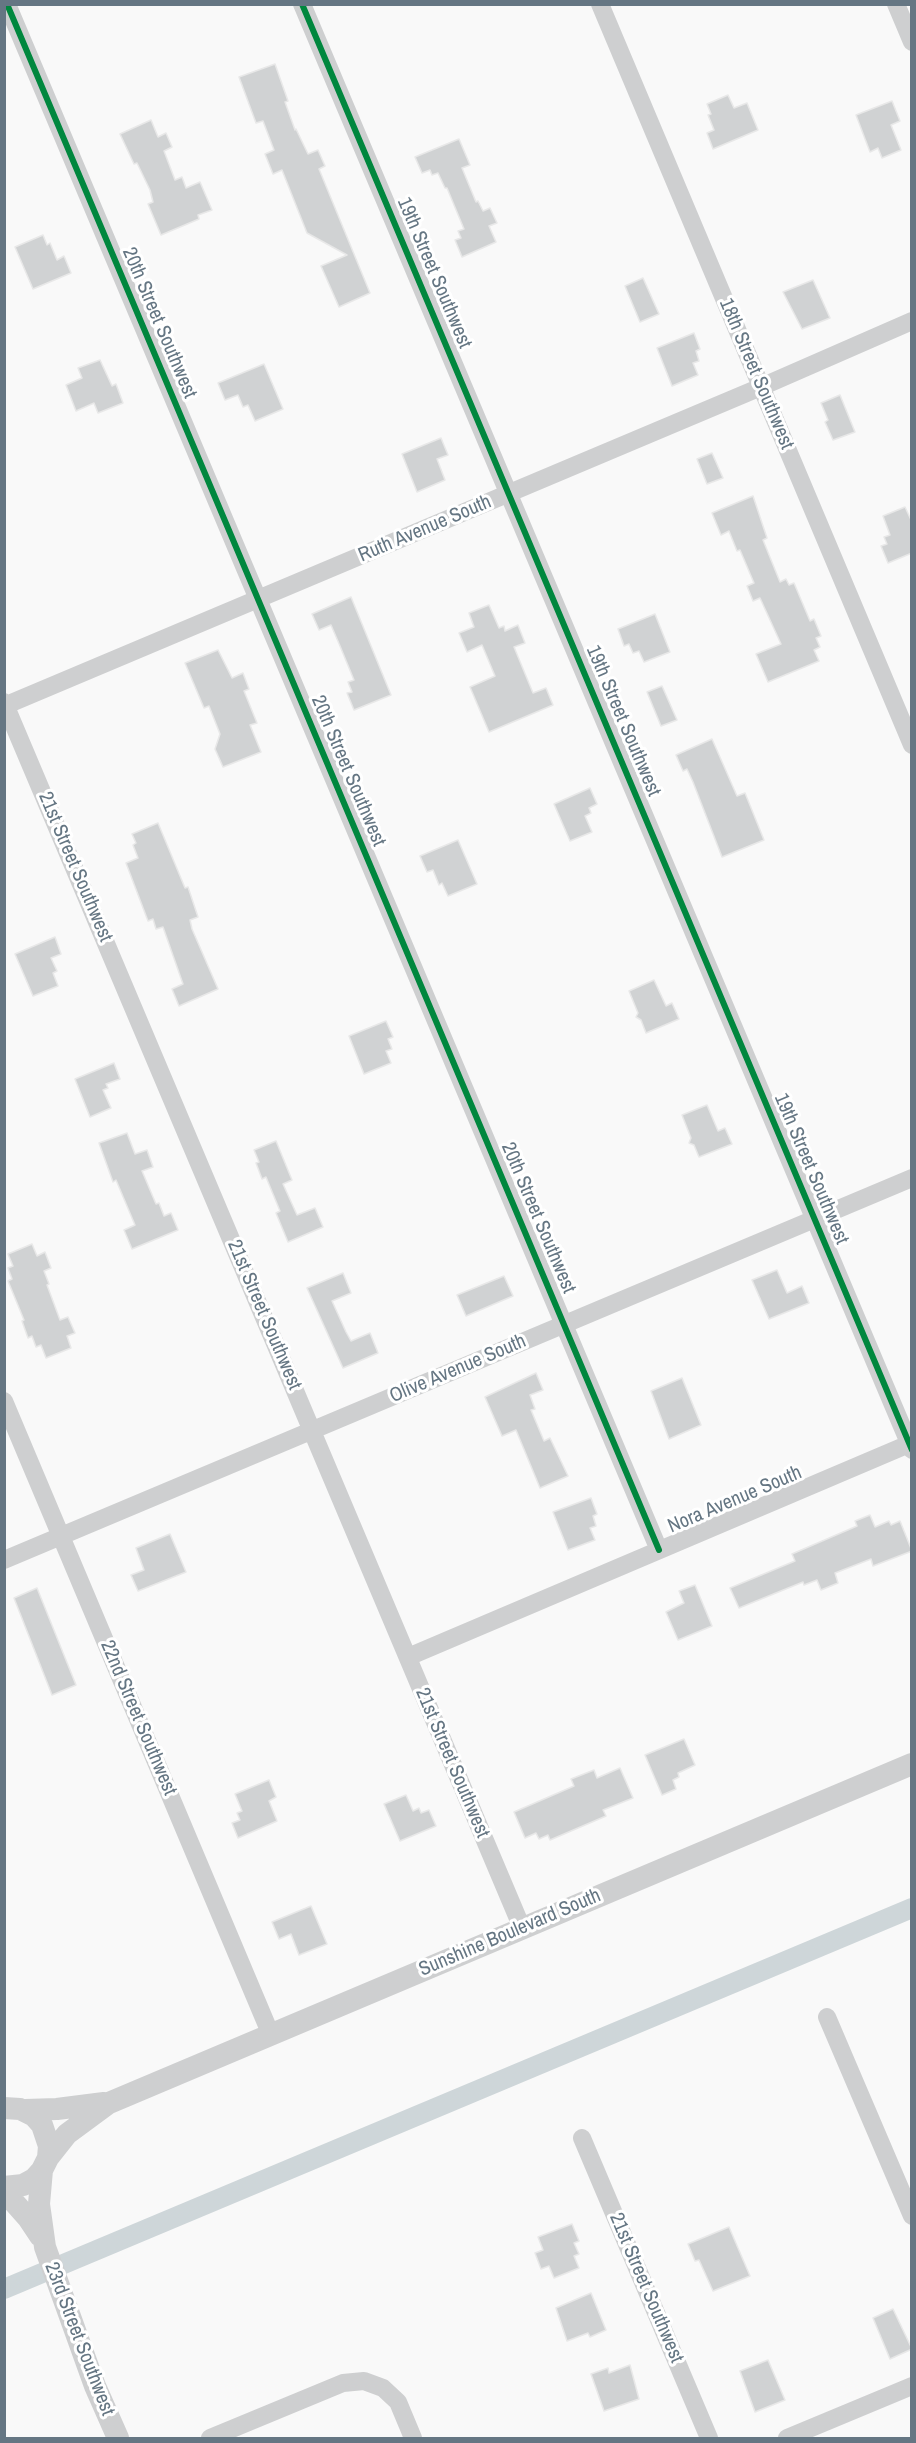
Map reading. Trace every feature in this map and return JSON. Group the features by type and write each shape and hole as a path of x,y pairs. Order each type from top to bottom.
{"street":[{"name":"20th Street Southwest","path":"6,4 659,1550"},
{"name":"19th Street Southwest","path":"302,4 910,1447"},
{"name":"18th Street Southwest","path":"600,4 912,745"},
{"path":"896,4 912,42"},
{"name":"Ruth Avenue South","path":"5,705 258,600 912,321"},
{"name":"21st Street Southwest","path":"5,705 522,1928"},
{"name":"Olive Avenue South","path":"4,1560 912,1178"},
{"name":"22nd Street Southwest","path":"4,1401 271,2035"},
{"name":"Nora Avenue South","path":"408,1657 659,1550 910,1447"},
{"name":"Sunshine Boulevard South","path":"45,2164 67,2134 109,2103 912,1764"},
{"path":"827,2017 912,2216"},
{"path":"4,2090 17,2109"},
{"name":"Sunshine Boulevard South","path":"17,2109 57,2109 109,2103"},
{"name":"23rd Street Southwest","path":"17,2109 42,2125 47,2135 39,2204 44,2244 117,2439"},
{"name":"21st Street Southwest","path":"582,2138 709,2439"},
{"path":"4,2189 23,2185 34,2179 45,2164"},
{"name":"23rd Street Southwest","path":"4,2189 28,2218 44,2244"},
{"path":"210,2439 343,2383 364,2381 383,2388 398,2402 413,2439"},
{"path":"787,2439 912,2386"}],"building":[{"path":"275,64 295,130 308,154 318,150 325,166 319,169 370,293 339,307 321,266 347,255 307,233 282,170 273,174 265,154 274,150 263,121 256,123 239,77"},
{"path":"728,95 734,108 747,103 758,130 713,149 707,133 714,130 708,115 711,114 707,104"},
{"path":"892,101 900,121 891,125 901,150 882,158 878,148 870,152 856,115"},
{"path":"151,120 158,137 166,133 172,147 164,151 175,180 182,177 186,188 200,182 212,210 198,215 199,219 161,235 148,204 153,202 150,190 137,163 134,164 120,134"},
{"path":"459,139 470,165 462,168 476,202 478,201 483,211 490,208 497,223 489,226 496,242 462,257 455,240 461,238 458,231 464,229 447,188 438,173 432,175 430,170 422,173 415,157"},
{"path":"43,235 47,245 50,243 57,260 64,256 71,273 33,289 15,247"},
{"path":"643,278 659,314 640,322 625,286"},
{"path":"813,280 830,318 802,329 783,292"},
{"path":"694,333 700,349 696,351 699,361 693,363 698,375 672,386 657,348"},
{"path":"100,360 112,386 116,384 123,403 98,413 94,403 76,411 66,385 82,378 78,368"},
{"path":"264,364 283,409 255,421 248,405 243,407 238,395 225,400 218,383"},
{"path":"840,395 855,432 833,440 825,422 828,420 821,403"},
{"path":"441,438 448,455 437,459 445,480 417,492 402,454"},
{"path":"712,453 723,478 707,484 697,459"},
{"path":"753,496 767,538 763,540 780,582 786,579 789,585 794,583 810,621 814,619 821,636 816,638 820,647 814,650 819,661 768,682 756,654 781,644 760,598 753,601 747,586 754,583 740,550 737,551 729,531 721,535 712,513"},
{"path":"905,507 912,522 912,553 888,563 881,546 887,544 884,537 890,535 883,516"},
{"path":"351,597 391,695 354,710 347,693 352,692 348,682 354,680 331,625 319,630 312,614"},
{"path":"489,605 499,628 504,626 505,631 518,625 525,643 514,647 533,693 546,688 553,705 489,732 470,687 495,676 482,645 467,652 459,633 474,627 469,613"},
{"path":"655,614 670,652 644,662 639,651 633,653 629,644 624,646 618,629"},
{"path":"218,650 232,678 243,673 249,689 244,691 257,723 250,725 261,752 223,767 215,749 220,734 209,706 204,708 185,663"},
{"path":"662,686 677,720 661,726 647,692"},
{"path":"712,739 737,796 745,793 764,840 722,857 693,782 687,769 683,771 676,755"},
{"path":"590,788 597,804 589,808 591,813 585,816 592,832 570,841 554,804"},
{"path":"158,823 185,888 188,887 198,917 190,920 192,929 218,989 179,1006 172,989 183,984 163,927 156,929 153,919 148,921 126,863 138,858 132,834"},
{"path":"458,840 477,884 448,896 442,883 439,885 433,870 427,872 420,856"},
{"path":"55,937 61,954 51,958 57,971 53,973 58,986 33,996 15,954"},
{"path":"654,980 666,1006 672,1003 679,1019 646,1033 641,1020 636,1017 638,1013 629,991"},
{"path":"386,1021 393,1037 388,1039 392,1049 386,1051 391,1063 364,1074 349,1036"},
{"path":"114,1063 120,1079 106,1084 108,1088 103,1090 111,1108 90,1117 75,1079"},
{"path":"707,1105 718,1131 725,1128 732,1144 699,1157 694,1145 689,1143 691,1138 682,1115"},
{"path":"127,1133 135,1154 147,1150 153,1167 142,1171 156,1204 159,1203 164,1216 171,1213 178,1230 132,1249 124,1230 135,1225 116,1180 113,1182 99,1143"},
{"path":"276,1141 292,1180 283,1184 297,1215 315,1208 323,1227 288,1242 276,1213 280,1211 266,1177 262,1179 254,1150"},
{"path":"32,1244 37,1256 45,1252 51,1268 44,1271 49,1284 47,1285 60,1320 68,1317 75,1333 67,1336 71,1348 46,1358 41,1345 36,1347 32,1336 28,1338 22,1321 24,1320 8,1281 12,1279 8,1268 13,1266 8,1254"},
{"path":"777,1270 787,1293 802,1286 809,1303 769,1319 752,1280"},
{"path":"343,1273 351,1293 332,1301 351,1341 370,1333 378,1353 343,1368 307,1288"},
{"path":"504,1276 513,1296 466,1316 457,1295"},
{"path":"536,1373 543,1390 530,1395 535,1409 531,1410 544,1441 550,1438 568,1476 540,1488 516,1430 502,1436 485,1397"},
{"path":"682,1378 701,1425 669,1439 651,1391"},
{"path":"591,1498 597,1514 593,1516 596,1526 590,1528 595,1540 568,1550 553,1512"},
{"path":"870,1515 875,1527 889,1521 891,1525 900,1521 912,1551 873,1566 871,1559 835,1573 838,1583 821,1590 817,1580 804,1585 803,1582 739,1608 730,1588 795,1561 792,1554 857,1526 855,1521"},
{"path":"170,1534 186,1572 138,1591 131,1575 144,1570 136,1548"},
{"path":"695,1585 712,1626 678,1640 666,1612 684,1603 679,1591"},
{"path":"37,1588 76,1685 52,1695 14,1598"},
{"path":"684,1739 695,1765 678,1773 679,1777 673,1780 676,1789 662,1795 645,1755"},
{"path":"620,1768 633,1798 603,1810 606,1816 550,1840 548,1835 539,1839 536,1833 525,1838 514,1812 574,1786 571,1779 594,1770 597,1778"},
{"path":"269,1780 276,1797 269,1801 277,1821 238,1838 232,1823 240,1820 237,1813 242,1811 235,1794"},
{"path":"406,1795 413,1811 419,1808 421,1813 429,1810 436,1826 400,1841 384,1804"},
{"path":"311,1906 327,1944 299,1955 291,1934 279,1939 272,1922"},
{"path":"572,2224 579,2241 574,2243 579,2254 574,2256 579,2268 554,2278 549,2266 541,2269 535,2253 543,2250 538,2237"},
{"path":"729,2227 750,2276 713,2291 699,2260 695,2261 688,2244"},
{"path":"591,2293 606,2330 590,2337 588,2333 567,2341 556,2308"},
{"path":"893,2309 912,2349 890,2359 873,2318"},
{"path":"768,2360 785,2400 755,2412 740,2371"},
{"path":"630,2365 639,2399 604,2411 591,2374 608,2368 609,2373"}],"waterway":[{"path":"4,2289 912,1908"}],"cycle path":[{"path":"7,4 659,1550"},
{"path":"302,4 912,1450"}]}
